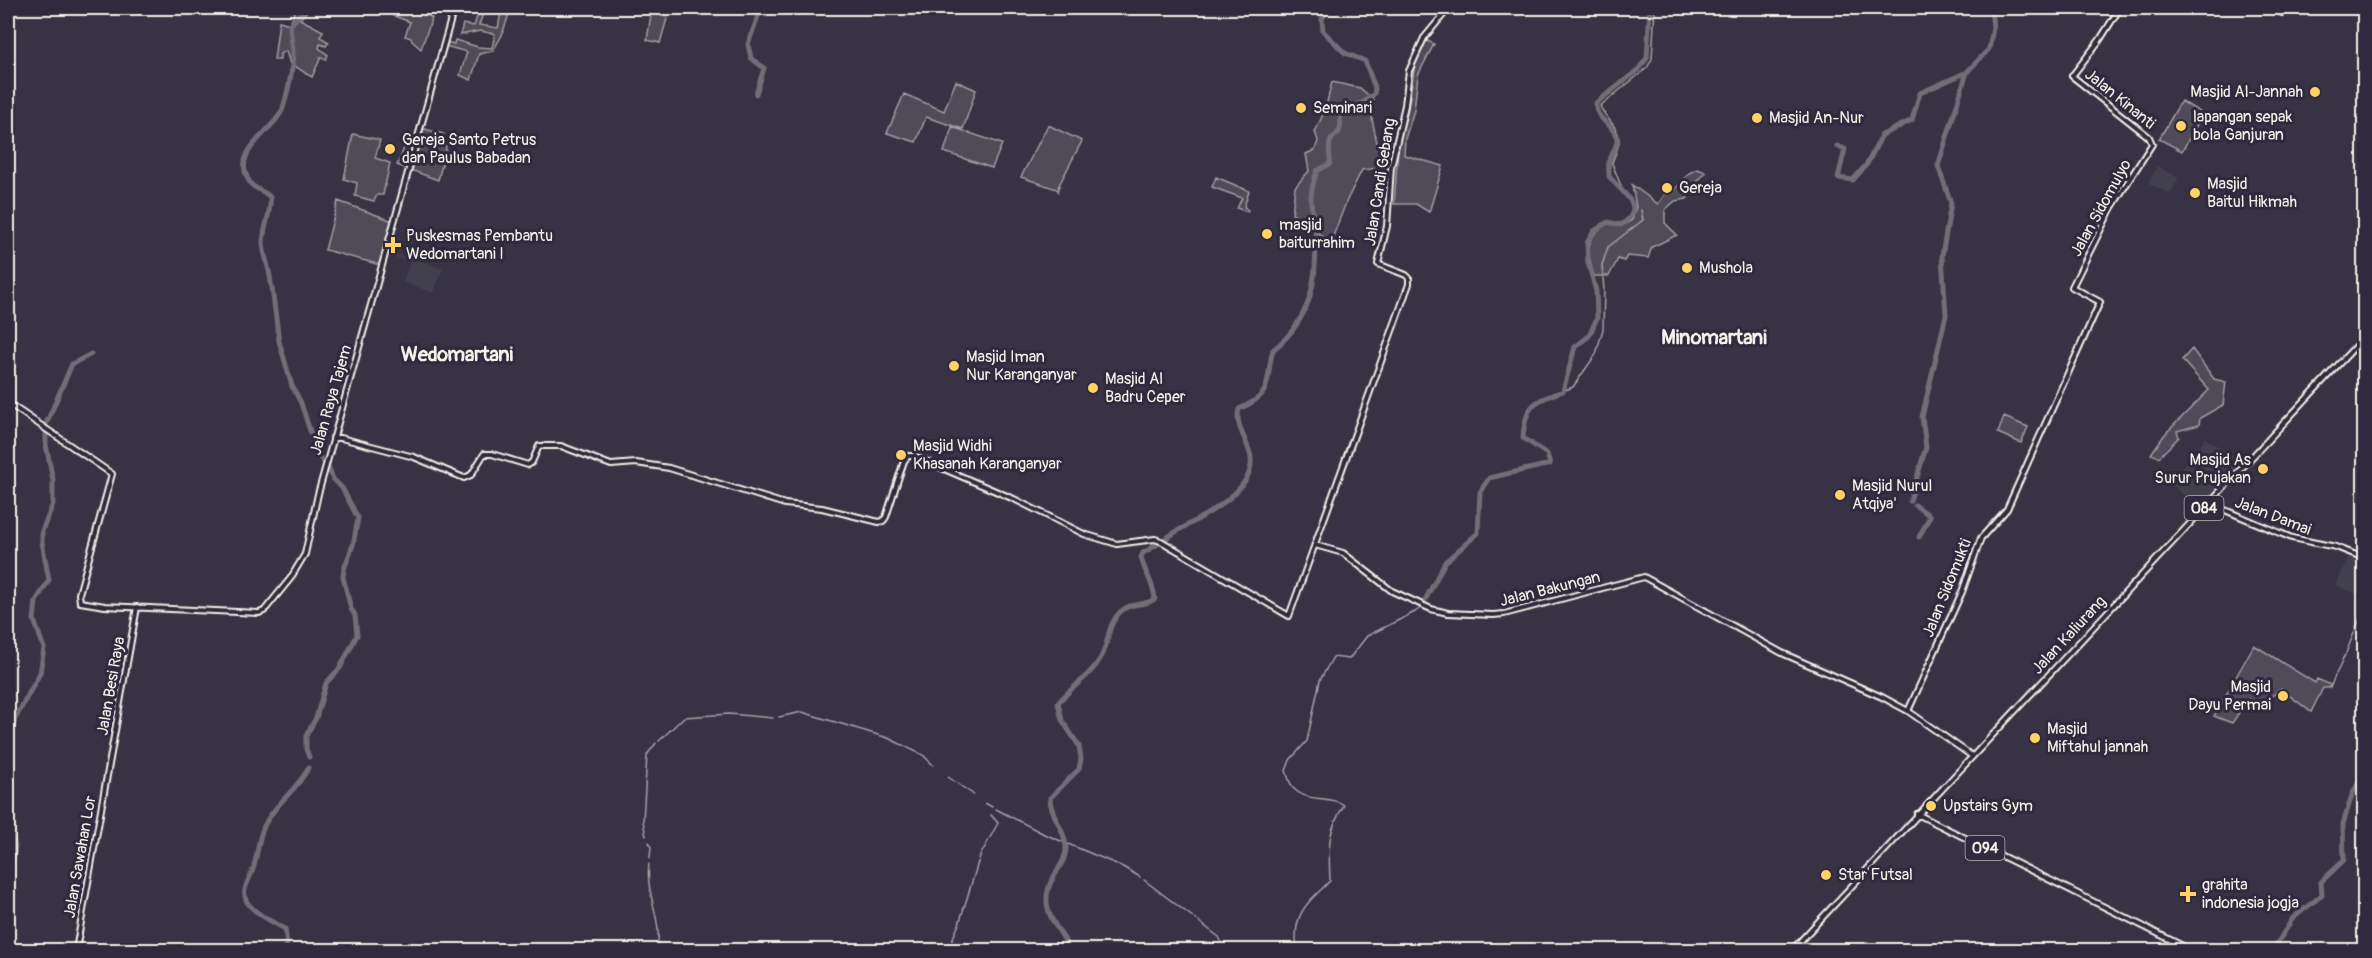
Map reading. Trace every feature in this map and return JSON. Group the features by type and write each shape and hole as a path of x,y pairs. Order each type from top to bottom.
{"main road":[{"name":"Jalan Raya Tajem","path":"8,403 111,474 79,594 80,602 95,606 262,613 290,579 305,554 327,459 454,8"},
{"name":"Jalan Candi Gebang","path":"1315,545 1408,284 1409,278 1406,275 1378,264 1389,217 1391,167 1405,103 1409,71 1424,38 1449,8"},
{"name":"Jalan Kinanti","path":"2120,8 2072,76 2152,142"},
{"path":"2273,8 2282,13 2285,8"},
{"name":"Jalan Sidomulyo","path":"2100,302 2072,287 2112,207 2152,142"},
{"name":"Jalan Sidomukti","path":"1908,711 1962,592 1980,538 2007,509 2100,302"},
{"name":"Jalan Kaliurang","path":"1792,951 1917,814 2364,338"},
{"path":"334,435 414,457 464,478 470,476 484,454 492,454 528,465 532,462 539,446 555,445 607,464 644,463 693,475 785,504 815,506 879,522 886,517 904,461 908,456 914,456 1014,499 1084,534 1118,544 1155,539 1163,542 1289,616 1315,545"},
{"name":"Jalan Damai","path":"2208,503 2292,537 2336,547 2364,558"},
{"name":"Jalan Bakungan","path":"1315,545 1343,553 1392,591 1440,612 1493,615 1644,577 1782,653 1882,697 1908,711 1972,756"},
{"name":"Jalan Besi Raya","path":"109,768 137,607"},
{"name":"Jalan Sawahan Lor","path":"76,951 109,768"},
{"name":"094","path":"1917,814 2191,951"}],"shaded area":[{"path":"296,8 310,8 300,19 323,31 320,37 329,42 326,46 320,44 319,48 328,55 326,59 321,57 312,77 290,64 286,51 280,54 280,60 274,60 279,21 290,24"},
{"path":"373,8 397,8 396,11 405,14 407,10 414,11 416,8 432,18 421,49 411,38 405,36 410,22"},
{"path":"480,8 485,8 479,25 498,28 502,8 511,8 502,35 493,51 479,54 471,80 460,75 467,52 445,46 446,42 454,44 455,40 478,47 492,48 495,34 480,31 460,35 463,24 474,26"},
{"path":"652,8 670,8 660,43 647,40"},
{"path":"1426,40 1434,44 1418,75 1414,110 1405,139 1404,155 1443,166 1429,212 1416,204 1394,204 1399,136 1407,114 1416,58"},
{"path":"956,81 976,90 963,129 926,117 916,142 887,133 904,94 944,111"},
{"path":"1332,82 1360,88 1373,99 1372,119 1379,152 1391,156 1391,171 1379,168 1362,170 1347,200 1330,244 1304,220 1292,214 1295,187 1309,171 1306,154 1315,150 1318,141 1315,132 1325,110"},
{"name":"lapangan sepak bola Ganjuran","path":"2181,101 2203,114 2182,151 2159,139"},
{"path":"1048,125 1082,141 1058,191 1021,177"},
{"path":"952,127 1002,144 992,168 944,152"},
{"path":"421,128 444,134 446,149 438,180 397,165 405,146 415,149"},
{"path":"353,134 380,140 375,158 390,163 383,195 377,195 374,201 355,196 357,183 344,179"},
{"path":"2157,166 2179,178 2170,194 2148,183"},
{"path":"1697,169 1706,172 1693,186 1687,199 1675,201 1665,210 1665,223 1677,235 1652,247 1648,258 1627,256 1624,261 1618,259 1609,276 1594,276 1589,252 1591,239 1609,223 1622,226 1632,220 1636,207 1632,185 1658,204 1668,190 1672,193 1689,173"},
{"path":"1216,177 1249,191 1244,207 1248,210 1247,212 1237,208 1242,198 1212,187"},
{"path":"338,201 393,221 381,265 325,250"},
{"path":"386,251 411,258 412,256 443,269 433,293 403,282 410,262 385,254"},
{"path":"2192,349 2214,379 2226,382 2223,405 2200,418 2199,425 2177,431 2179,437 2159,457 2151,454 2165,434 2209,390 2182,360"},
{"path":"2004,417 2028,427 2021,443 1998,433"},
{"path":"2205,438 2244,463 2202,510 2169,483"},
{"path":"2349,557 2364,563 2364,597 2335,585"},
{"path":"2254,645 2315,683 2317,679 2331,685 2329,688 2323,688 2311,712 2281,689 2263,703 2248,699 2232,723 2214,716"}],"waterway":[{"path":"271,285 263,243 270,197 251,184 245,172 245,162 248,152 283,108 293,60 290,25 307,8"},
{"path":"756,94 764,68 751,58 748,44 761,8"},
{"path":"1070,950 1052,919 1047,899 1048,890 1063,861 1066,847 1063,834 1052,811 1050,798 1079,769 1081,759 1079,746 1062,720 1058,703 1096,665 1103,653 1112,623 1120,612 1129,606 1155,599 1142,562 1143,553 1225,502 1245,481 1250,470 1250,452 1238,422 1239,409 1259,398 1264,392 1273,350 1298,323 1311,293 1316,260 1315,225 1311,201 1316,174 1317,171 1330,164 1330,142 1338,134 1341,110 1364,102 1374,94 1375,88 1365,61 1345,53 1323,31 1322,19 1328,8"},
{"path":"1422,606 1445,562 1478,533 1480,492 1489,478 1550,464 1547,454 1523,438 1524,427 1532,406 1544,398 1563,391 1575,347 1589,336 1597,318 1596,291 1588,262 1587,243 1594,231 1608,222 1621,225 1633,212 1630,200 1609,176 1609,161 1617,139 1613,129 1598,114 1596,103 1638,70 1647,58 1650,8"},
{"path":"1621,186 1612,163 1619,145 1618,135 1600,106 1647,68 1652,59 1655,8"},
{"path":"1966,73 1989,49 1993,28 1991,8"},
{"path":"1837,146 1845,149 1838,178 1853,180 1867,164 1882,135 1912,120 1920,93 1967,72 1938,166 1951,203 1942,256 1946,315 1922,417 1926,447 1910,501"},
{"path":"1563,391 1573,387 1596,354 1603,329 1602,265 1608,247 1643,220 1641,210"},
{"path":"272,288 279,341 292,386 301,403 318,456 328,466 333,479 342,488 358,518 353,545 343,577 351,609 355,615 357,635 340,668 326,683 316,718 306,736 306,749 309,757"},
{"path":"8,744 15,719 40,673 44,648 34,620 36,601 49,580 42,542 42,531 53,504 53,480 46,445 46,424 72,364 91,354"},
{"path":"1915,505 1930,516 1919,537"},
{"path":"1297,950 1299,918 1308,903 1330,881 1331,833 1344,805 1332,800 1312,798 1294,789 1286,771 1290,760 1307,741 1320,680 1333,657 1349,659 1367,636 1422,607"},
{"path":"2355,631 2364,609"},
{"path":"2346,653 2354,633"},
{"path":"2342,660 2345,655"},
{"path":"2336,674 2342,662"},
{"path":"2330,688 2335,676"},
{"path":"779,717 802,712 888,738 923,755 933,765"},
{"path":"659,741 684,717 729,714 773,718"},
{"path":"646,836 643,821 647,755 656,743"},
{"path":"283,950 287,944 285,929 250,906 245,898 245,890 264,825 300,782 308,768"},
{"path":"2273,950 2293,918 2322,895 2321,882 2344,860 2343,824 2352,795 2364,771"},
{"path":"948,777 974,795"},
{"path":"985,803 992,807"},
{"path":"996,809 1044,834 1121,866 1140,877"},
{"path":"950,950 980,856 998,823 991,815"},
{"path":"8,824 15,846 13,861 8,866"},
{"path":"649,842 650,858"},
{"path":"649,864 649,886 658,928 657,950"},
{"path":"1144,880 1219,937 1222,943"}],"place":[{"name":"Masjid Al-Jannah","path":"2315,92"},
{"name":"Seminari","path":"1301,108"},
{"name":"Masjid An-Nur","path":"1757,118"},
{"name":"lapangan sepak bola Ganjuran","path":"2181,126"},
{"name":"Gereja Santo Petrus dan Paulus Babadan","path":"390,149"},
{"name":"Gereja","path":"1667,188"},
{"name":"Masjid Baitul Hikmah","path":"2195,193"},
{"name":"masjid baiturrahim","path":"1267,234"},
{"name":"Puskesmas Pembantu Wedomartani I","path":"393,245"},
{"name":"Mushola","path":"1687,268"},
{"name":"Masjid Iman Nur Karanganyar","path":"954,366"},
{"name":"Masjid Al Badru Ceper","path":"1093,388"},
{"name":"Masjid Widhi Khasanah Karanganyar","path":"901,455"},
{"name":"Masjid As Surur Prujakan","path":"2263,469"},
{"name":"Masjid Nurul Atqiya'","path":"1840,495"},
{"name":"Masjid Dayu Permai","path":"2283,696"},
{"name":"Masjid Miftahul jannah","path":"2035,738"},
{"name":"Upstairs Gym","path":"1931,806"},
{"name":"Star Futsal","path":"1826,875"},
{"name":"grahita indonesia jogja","path":"2188,894"}],"district":[{"name":"Minomartani","path":"1714,337"},
{"name":"Wedomartani","path":"457,354"}]}
